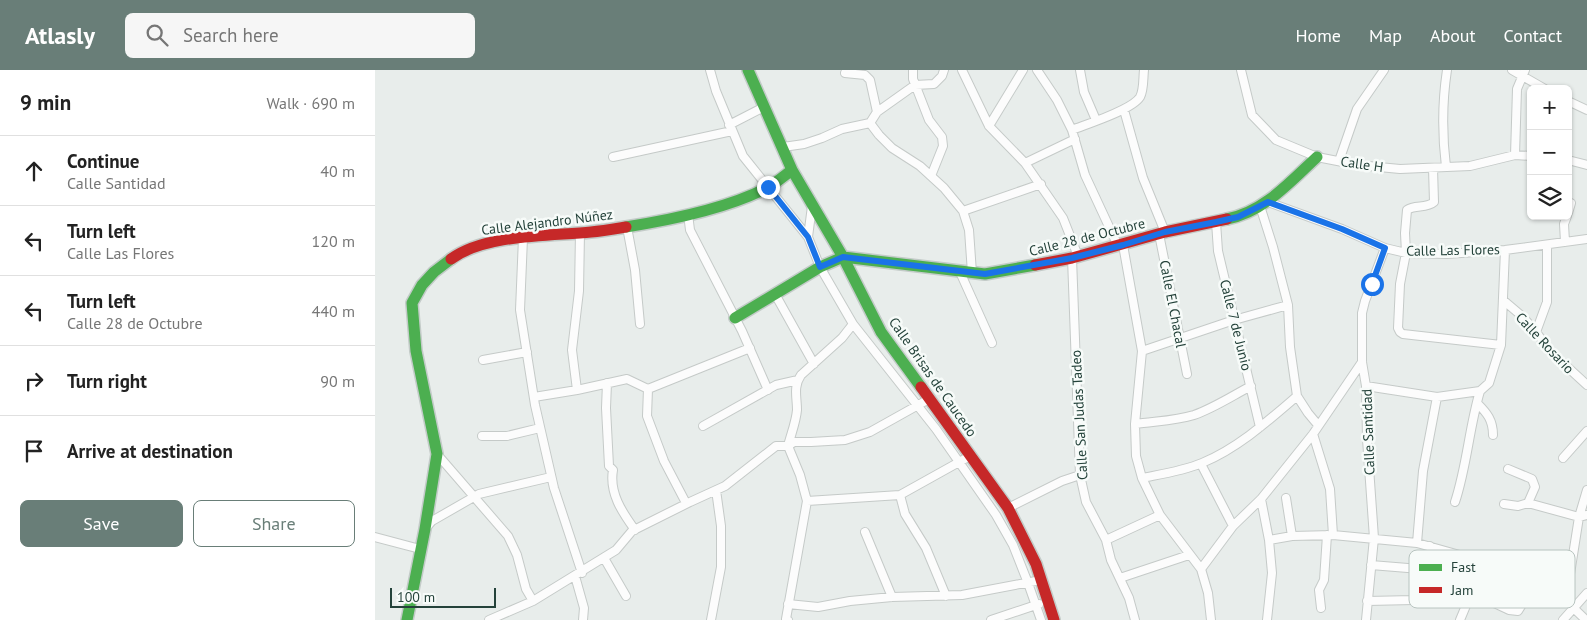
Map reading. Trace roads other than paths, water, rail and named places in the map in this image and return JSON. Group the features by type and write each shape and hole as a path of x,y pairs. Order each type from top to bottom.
{"street":[{"path":"710,70 743,156 808,237 820,267 853,324 936,429 994,512 1013,546 1029,582 1041,620"},
{"name":"Calle Brisas de Caucedo","path":"748,70 792,170 843,257 881,332 1007,507 1036,564 1054,620"},
{"path":"913,70 915,85 929,120 942,137 943,146 931,176"},
{"path":"783,147 804,144 842,129 870,123 877,112 915,85 935,84 942,76 944,70"},
{"name":"Calle San Judas Tadeo","path":"962,70 989,126 1025,163 1063,218 1075,257 1080,475 1086,502 1106,540 1111,560 1129,598 1135,620"},
{"path":"989,126 1023,70"},
{"path":"1037,70 1057,100 1072,130 1085,175 1121,246 1142,351 1135,424 1136,456 1142,478 1160,514 1189,555 1201,568 1208,593 1211,620"},
{"path":"1080,70 1084,92 1096,120"},
{"path":"1072,130 1123,110 1139,99 1142,91 1143,70"},
{"name":"Calle H","path":"1241,70 1252,115 1277,140 1317,157 1400,169 1470,166 1515,155 1527,156"},
{"path":"1339,161 1357,109 1384,70"},
{"path":"1446,167 1443,134 1447,70"},
{"path":"1511,70 1523,73 1540,85"},
{"path":"845,72 865,75 870,80 877,112"},
{"path":"1515,155 1517,89 1523,73"},
{"path":"1572,103 1587,110"},
{"path":"613,157 731,128 764,107"},
{"name":"Calle El Chacal","path":"1123,110 1162,233 1179,339 1187,374"},
{"path":"870,123 892,148 920,166 944,188 963,211 969,230 972,273"},
{"path":"1025,163 1075,139"},
{"name":"Calle 28 de Octubre","path":"843,257 985,274 1075,257 1121,246 1162,233 1238,217 1264,204 1317,157"},
{"path":"1572,161 1587,165"},
{"path":"1433,168 1433,202 1428,206 1412,207 1407,210 1406,253 1400,284 1399,332 1501,345"},
{"name":"Calle Alejandro Núñez","path":"437,454 419,369 412,303 422,285 434,272 461,252 478,245 668,220 742,199 768,187 792,170"},
{"path":"963,211 1041,184"},
{"path":"1264,204 1288,305 1290,347 1297,396 1318,425"},
{"name":"Calle Las Flores","path":"1264,204 1342,229 1385,248 1406,253 1447,254 1505,250 1587,239"},
{"path":"808,237 812,206"},
{"path":"688,214 690,230 735,318 768,390"},
{"path":"1565,242 1564,224 1566,220"},
{"name":"Calle 7 de Junio","path":"1216,222 1218,251 1260,427"},
{"path":"627,226 636,278 640,324"},
{"path":"577,390 572,350 579,291 580,233"},
{"path":"523,238 520,310 534,397 551,477 579,574 584,608 583,620"},
{"path":"1536,332 1547,302 1547,245"},
{"name":"Calle Santidad","path":"1366,620 1374,538 1367,439 1366,386 1362,362 1362,313 1385,248"},
{"path":"1366,386 1437,397 1480,391 1489,383 1501,345 1505,250"},
{"path":"735,318 820,267 843,257"},
{"path":"960,272 992,343"},
{"path":"775,294 814,364"},
{"name":"Calle Rosario","path":"1503,300 1523,317 1549,351 1587,385"},
{"path":"1142,351 1234,320 1288,305"},
{"path":"787,620 807,500 800,475 788,446 797,411 796,387 798,380 842,338 853,324"},
{"path":"868,342 881,332"},
{"path":"534,397 627,379 648,389 749,348"},
{"path":"483,360 527,352"},
{"path":"1201,568 1233,526 1261,499 1313,434 1362,362"},
{"path":"703,426 776,385 798,380"},
{"path":"607,383 609,466 613,470 611,478 614,493 621,509 635,530"},
{"path":"1135,424 1193,415 1251,386"},
{"path":"648,389 647,416 664,461 686,504"},
{"path":"1455,502 1462,481 1471,428 1480,391"},
{"path":"1142,478 1187,469 1216,457 1260,427 1297,396"},
{"path":"1417,543 1423,471 1437,397"},
{"path":"489,620 533,601 579,574 616,550 635,530 725,486 776,446 788,446 794,442 845,440 870,432 929,399"},
{"path":"1477,403 1490,417 1493,435"},
{"path":"482,436 507,436 541,428"},
{"path":"1563,458 1587,431"},
{"path":"1313,434 1330,489 1330,535 1324,580 1319,590 1321,608"},
{"path":"437,454 508,536 517,555 526,589 533,601"},
{"path":"407,620 425,529 437,454"},
{"path":"807,500 899,495 970,456"},
{"path":"1201,464 1233,526"},
{"path":"1508,469 1534,482 1535,487 1528,503"},
{"path":"994,512 1062,481 1080,475"},
{"path":"425,529 432,521 474,496 551,477"},
{"path":"711,620 721,567 721,526 716,490"},
{"path":"1575,552 1587,490"},
{"path":"899,495 905,514 926,548 946,596"},
{"path":"1285,498 1292,536"},
{"path":"1261,499 1269,540 1272,573 1267,620"},
{"path":"1504,504 1518,506 1528,503 1583,516"},
{"path":"1106,540 1160,514"},
{"path":"865,532 892,597"},
{"path":"1269,540 1292,536 1330,535 1417,543 1444,550"},
{"path":"375,537 420,549"},
{"path":"1429,550 1430,546"},
{"path":"1119,578 1189,555"},
{"path":"604,558 626,596"},
{"path":"1371,565 1409,568"},
{"path":"789,604 818,607 850,601 892,597 962,596 1041,580"},
{"path":"1575,607 1587,594"},
{"path":"1367,601 1409,600"},
{"path":"991,620 1048,602"},
{"path":"1460,620 1466,608"},
{"path":"1505,608 1518,610 1519,608"},
{"path":"1563,620 1574,608 1586,620"}]}
